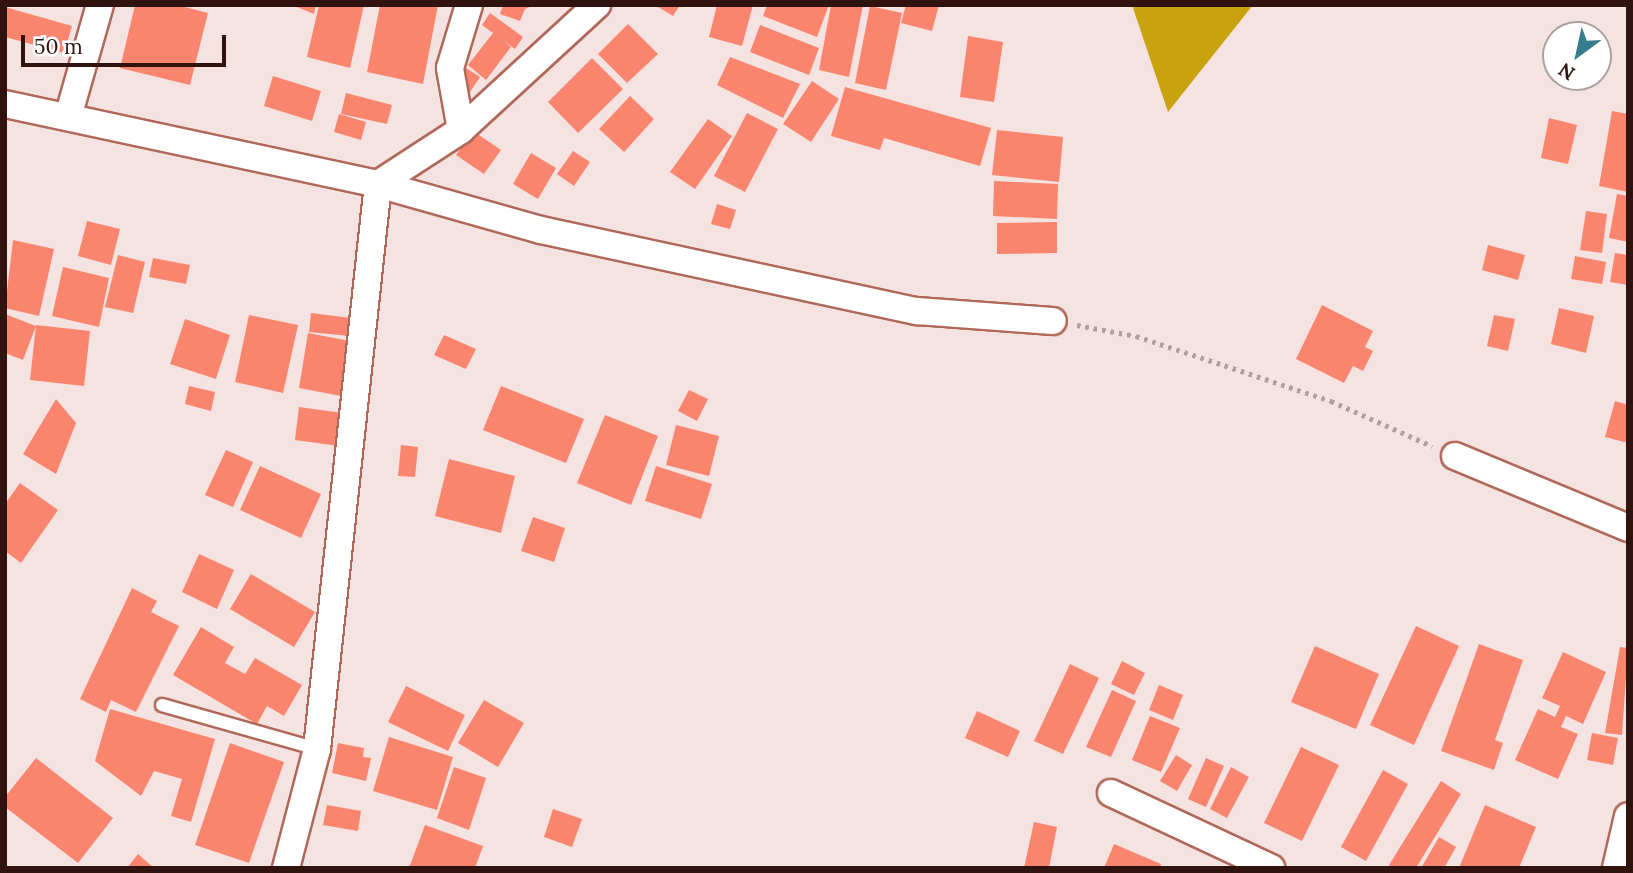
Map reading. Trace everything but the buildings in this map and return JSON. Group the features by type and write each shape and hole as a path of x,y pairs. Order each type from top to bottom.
{"street":[{"path":"68,117 100,5"},
{"path":"461,130 450,68 469,5"},
{"path":"378,184 461,130 597,5"},
{"path":"5,104 378,184 541,230 917,311 1053,321"},
{"path":"286,868 317,749 378,184"},
{"path":"1455,456 1628,528"},
{"path":"1111,793 1271,868"},
{"path":"1616,868 1628,816"}],"lane":[{"path":"162,705 317,749"}],"path":[{"path":"1053,321 1136,336 1331,401 1455,456"}],"shaded area":[{"path":"1132,5 1253,5 1168,112"}]}
